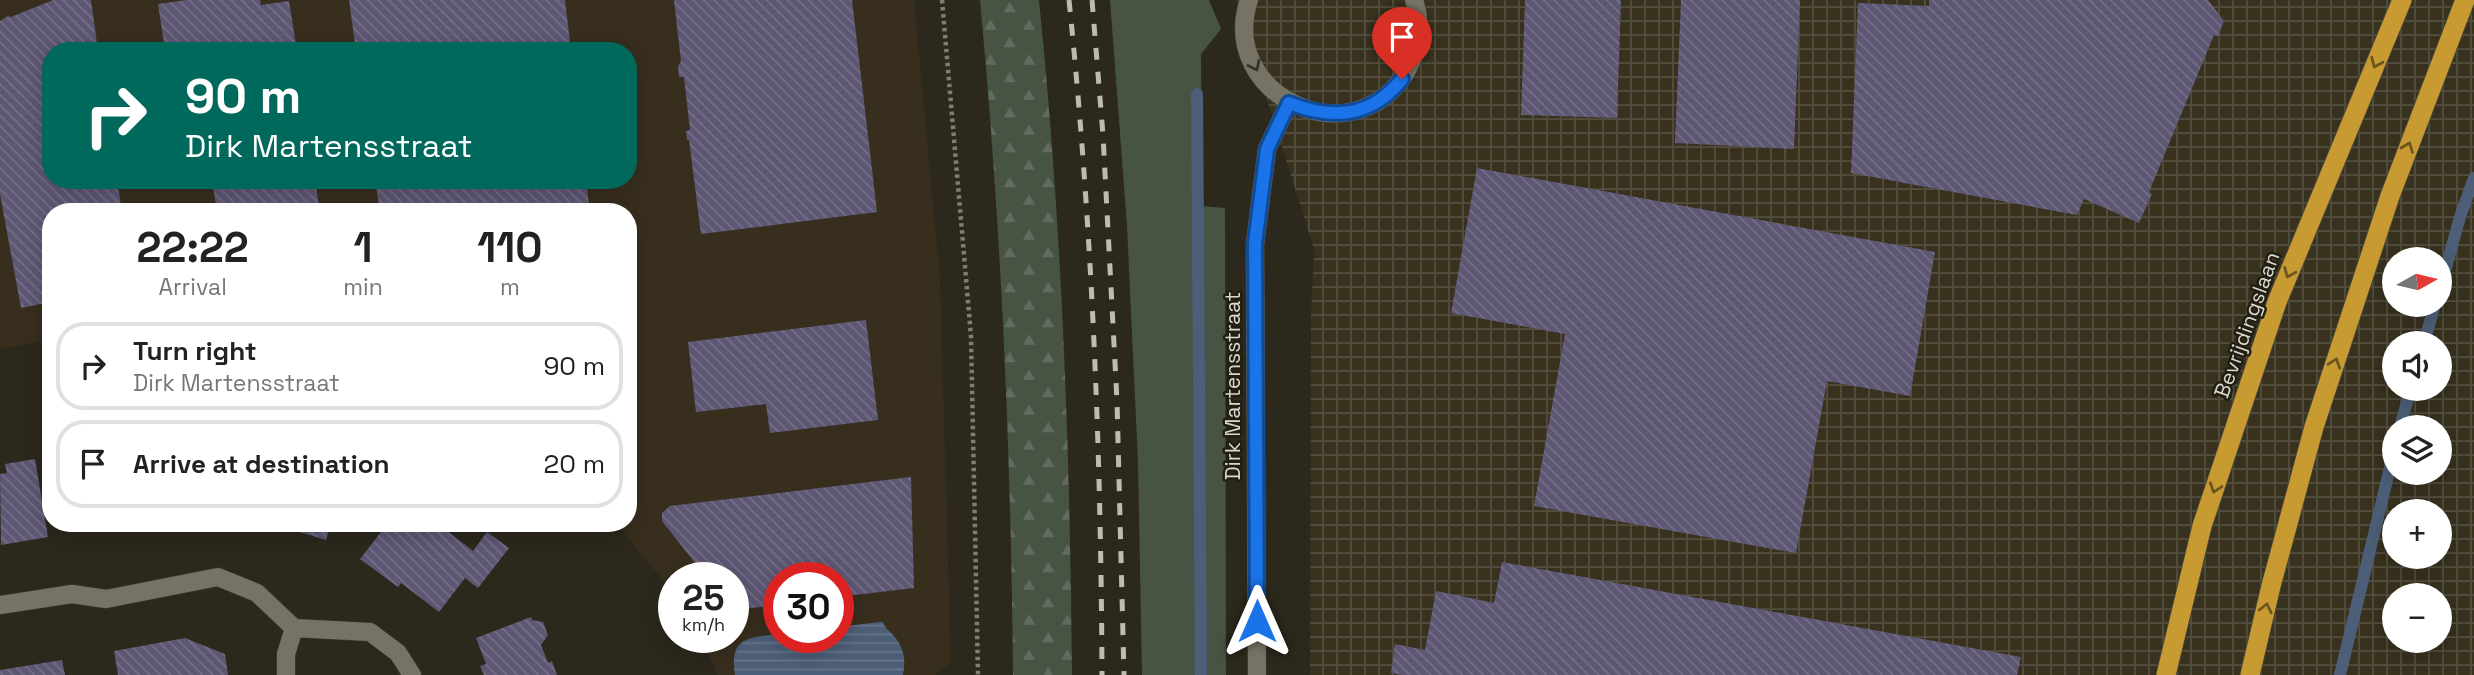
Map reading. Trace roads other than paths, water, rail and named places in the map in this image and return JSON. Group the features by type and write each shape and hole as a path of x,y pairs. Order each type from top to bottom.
{"highway":[{"name":"Bevrijdingslaan","path":"2166,675 2202,526 2277,302 2402,0"},
{"path":"2250,675 2314,428 2390,196 2465,0"}],"street":[{"path":"1250,0 1245,28 1253,65 1262,79 1289,103 1322,114 1358,111 1392,92 1411,64 1417,47 1418,20 1414,0"},
{"name":"Dirk Martensstraat","path":"1257,675 1255,244 1267,149 1289,103"},
{"path":"0,606 72,593 106,599 218,577 257,593 293,628 370,632 398,653 412,675"},
{"path":"286,675 286,654 293,628"}],"water":[{"path":"883,622 902,650 903,675 735,675 735,653 749,653 750,639 763,636 763,653 854,653 854,625"}],"waterway":[{"path":"1197,94 1201,675"},
{"path":"2452,247 2474,178"},
{"path":"2427,331 2431,317"},
{"path":"2403,415 2407,401"},
{"path":"2340,675 2386,485"}],"railway":[{"path":"1069,0 1084,168 1094,337 1102,675"},
{"path":"1092,0 1103,135 1117,401 1124,675"}]}
